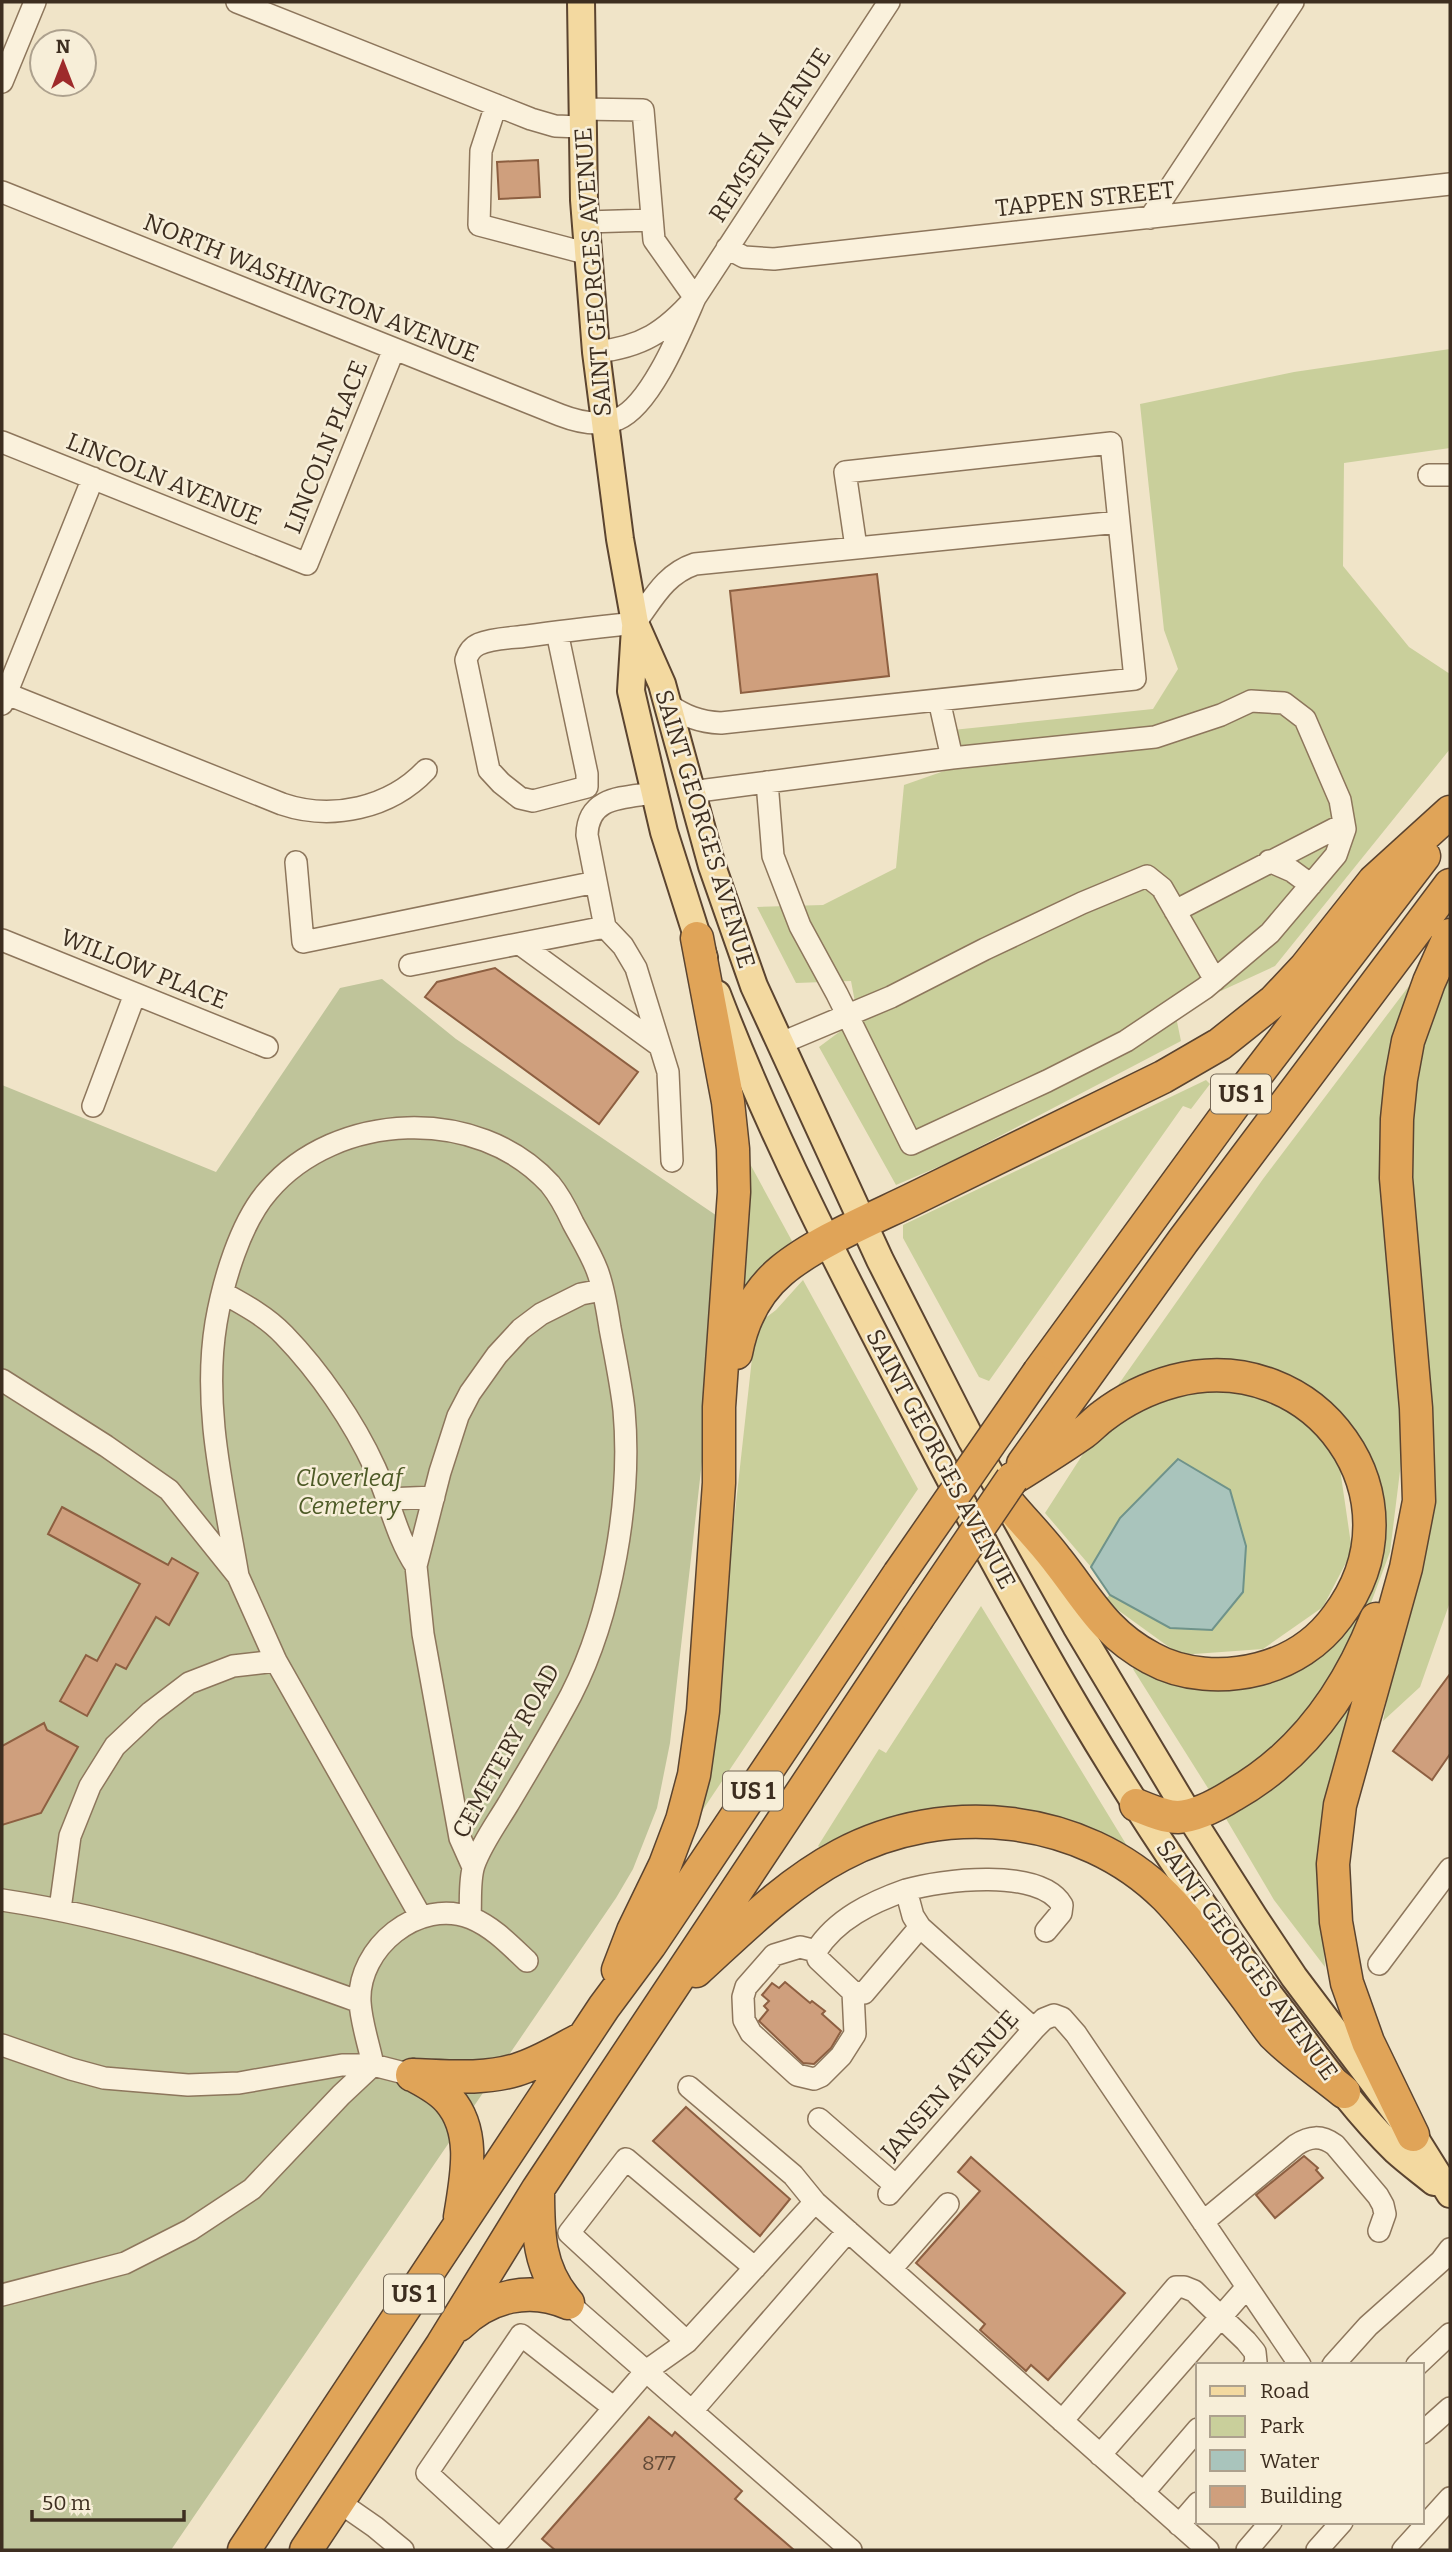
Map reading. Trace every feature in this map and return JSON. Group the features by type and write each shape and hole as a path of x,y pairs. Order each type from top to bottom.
{"highway":[{"path":"604,2007 633,1931 674,1843 694,1775 704,1711 719,1483 736,1353 746,1317 763,1291 779,1273 828,1242 1163,1077 1220,1044 1290,985 1374,881 1450,811"},
{"name":"US 1","path":"244,2550 604,2007 650,1945 899,1574 1039,1372 1241,1095 1450,821"},
{"name":"US 1","path":"1073,1422 1208,1207 1450,885"},
{"path":"1413,2135 1368,2042 1347,1983 1338,1941 1333,1873 1340,1805 1414,1534 1419,1501 1416,1409 1396,1178 1397,1119 1408,1041 1450,935"},
{"path":"696,939 726,1092 734,1170 729,1285 719,1408 719,1483"},
{"path":"1221,1376 1255,1381 1283,1390 1310,1405 1331,1426 1348,1447 1360,1475 1367,1505 1369,1536 1365,1561 1355,1588 1342,1611 1310,1645 1266,1667 1219,1674 1185,1670 1169,1666 1138,1650 1111,1629 1084,1598 1010,1492 1073,1422 1103,1416 1129,1399 1159,1386 1190,1378 1221,1376"},
{"path":"1136,1805 1170,1816 1189,1815 1214,1805 1261,1778 1302,1742 1337,1698 1367,1641 1386,1592 1417,1459"},
{"name":"US 1","path":"306,2550 442,2345 538,2189 917,1619 1010,1492"},
{"path":"662,2003 773,1903 839,1856 868,1842 916,1828 952,1822 1004,1823 1038,1828 1073,1839 1105,1853 1136,1872 1164,1895 1194,1928 1275,2035 1344,2092"},
{"path":"412,2075 465,2077 501,2074 533,2063 584,2038"},
{"path":"412,2075 438,2089 448,2099 455,2107 464,2130 467,2159 458,2228"},
{"path":"538,2189 538,2238 542,2260 552,2282 568,2303"},
{"path":"442,2345 475,2311 500,2299 535,2294 568,2303"}],"main road":[{"name":"SAINT GEORGES AVENUE","path":"581,2 581,118 586,222 604,422 635,623 631,691 654,793 696,939 733,1036 784,1152 828,1242 976,1529 1067,1691 1136,1805 1224,1937 1344,2092 1397,2151 1450,2195"},
{"name":"SAINT GEORGES AVENUE","path":"635,623 662,684 737,944 779,1044 863,1224 966,1429 1010,1492 1089,1648 1189,1815 1294,1977 1413,2135 1450,2195"},
{"path":"784,1152 805,1172 820,1178 840,1175"}],"street":[{"path":"2,82 35,2"},
{"path":"237,2 555,126 581,118 643,110 653,240 695,298"},
{"name":"REMSEN AVENUE","path":"604,422 621,418 636,405 666,361 695,298 889,2"},
{"path":"1150,218 1293,2"},
{"path":"496,105 481,151 479,225 589,254"},
{"name":"TAPPEN STREET","path":"727,248 744,257 774,258 1450,184"},
{"name":"NORTH WASHINGTON AVENUE","path":"2,192 570,419 604,422"},
{"path":"586,222 652,220"},
{"name":"REMSEN AVENUE","path":"596,352 620,349 645,341 670,323 695,298"},
{"name":"LINCOLN PLACE","path":"307,564 394,349"},
{"name":"LINCOLN AVENUE","path":"2,442 307,564"},
{"path":"667,704 702,723 721,723 1135,679 1111,443 845,472 856,547"},
{"path":"93,478 3,697 282,804 309,811 339,811 392,797 404,791 426,770"},
{"path":"587,787 533,801 520,798 489,770 466,660 476,645 635,623 666,580 682,568 708,561 1119,522"},
{"path":"557,632 587,774 587,787 597,807"},
{"path":"939,700 952,758"},
{"path":"691,792 767,782 952,758 1155,737 1221,715 1251,701 1284,703 1305,719 1340,800 1345,829 1336,855 1270,933 1215,980 1126,1041 911,1144 800,926 773,856 767,782"},
{"path":"654,793 611,801 597,807 588,821 587,835 605,927 623,946 636,968 668,1072 671,1161"},
{"path":"1175,911 1344,824"},
{"path":"1269,861 1292,870 1311,885"},
{"path":"296,862 303,942 596,882"},
{"path":"779,1044 891,997 985,948 1147,876 1162,888 1215,980"},
{"path":"410,965 605,927"},
{"name":"WILLOW PLACE","path":"2,940 267,1047"},
{"path":"520,944 660,1046"},
{"path":"93,1106 135,994"},
{"name":"CEMETERY ROAD","path":"421,1917 276,1661 238,1576 213,1429 213,1353 223,1293 238,1246 254,1210 268,1190 318,1150 346,1138 384,1129 418,1128 469,1135 497,1146 523,1161 551,1185 598,1270 624,1408 626,1453 622,1515 610,1585 572,1692 473,1867 470,1917"},
{"name":"CEMETERY ROAD","path":"473,1867 460,1838 423,1634 416,1566 458,1416 470,1393 497,1355 521,1329 541,1314 581,1294 603,1290"},
{"name":"CEMETERY ROAD","path":"223,1293 249,1307 284,1335 358,1434 375,1468 403,1546 416,1566"},
{"name":"CEMETERY ROAD","path":"2,1380 169,1490 238,1576"},
{"path":"387,1499 434,1497"},
{"path":"60,1909 70,1836 90,1786 115,1746 151,1712 189,1683 233,1666 276,1661"},
{"path":"1379,1964 1450,1869"},
{"path":"816,1951 849,1917 905,1890 934,1882 1001,1880 1030,1886 1053,1896 1062,1905 1061,1913 1046,1931"},
{"path":"905,1890 913,1916 920,1927 1034,2029"},
{"path":"2,1900 60,1909 159,1933 360,2001"},
{"path":"373,2065 360,2001 369,1963 380,1947 405,1923 441,1914 470,1917 498,1934 527,1961"},
{"path":"816,1951 818,1959 853,1992 864,1993 920,1927"},
{"path":"816,1951 800,1947 774,1955 746,1987 743,1997 744,2020 751,2033 797,2075 814,2079 821,2076 841,2056 855,2034 853,1992"},
{"name":"JANSEN AVENUE","path":"819,2119 893,2190 1034,2029 1044,2019 1054,2015 1062,2018 1076,2034 1203,2222"},
{"path":"2,2045 71,2070 104,2078 188,2085 239,2083 342,2065 373,2065 412,2075"},
{"path":"2,2295 125,2263 190,2230 252,2189 373,2065"},
{"path":"689,2087 793,2175 815,2202 1143,2493 1197,2534"},
{"path":"1299,2363 1203,2222 1296,2145 1315,2137 1335,2145 1378,2196 1385,2214 1379,2231"},
{"path":"687,2342 569,2233 626,2159 754,2268"},
{"path":"614,2408 521,2335 427,2473 505,2545 646,2371 687,2342 815,2202"},
{"path":"891,2269 947,2204"},
{"path":"692,2411 848,2231"},
{"path":"1335,2363 1368,2326 1441,2261 1450,2249"},
{"path":"1062,2421 1176,2287 1194,2291 1221,2316 1255,2352 1255,2363"},
{"path":"1100,2455 1247,2287"},
{"path":"568,2303 851,2550"},
{"path":"1420,2363 1450,2334"},
{"path":"1424,2431 1450,2408"},
{"path":"1143,2493 1196,2431"},
{"path":"1403,2550 1450,2498"},
{"path":"339,2502 376,2527 403,2550"},
{"path":"1247,2550 1269,2524"},
{"path":"1317,2550 1340,2524"}],"green space":[{"path":"1450,349 1450,448 1344,463 1343,566 1409,647 1450,674 1450,749 1275,966 1175,1012 1181,1041 952,1161 896,1185 819,1047 858,1018 851,981 796,983 757,907 823,905 896,868 904,785 947,770 943,731 1153,709 1178,669 1164,630 1140,404 1294,372"},
{"path":"1450,964 1450,1602 1420,1687 1383,1721 1435,1454 1407,1136 1419,1035"},
{"path":"1418,974 1392,1057 1403,1416 1402,1455 1390,1552 1362,1627 1324,1694 1265,1758 1211,1793 1133,1669 1137,1663 1297,1666 1380,1516 1295,1384 1120,1391 1116,1388 1263,1179"},
{"name":"Cloverleaf Cemetery","path":"382,979 456,1039 729,1224 670,1743 657,1808 633,1869 616,1898 171,2550 2,2550 2,1085 216,1172 340,988"},
{"path":"1206,1080 1210,1084 1191,1109 1183,1106 989,1381 979,1377 903,1238 903,1225"},
{"path":"749,1162 792,1241 740,1294"},
{"path":"803,1280 918,1489 702,1811 754,1340 764,1319 776,1310"},
{"path":"1244,1391 1307,1420 1339,1462 1352,1551 1323,1607 1263,1649 1180,1655 1104,1600 1110,1595 1170,1628 1120,1518 1091,1567 1045,1513 1092,1440 1130,1412 1177,1392"},
{"path":"981,1606 1129,1849 1060,1822 822,1849 818,1846 879,1749 886,1753"},
{"path":"1366,1669 1317,1858 1325,1967 1274,1900 1225,1817"}],"water":[{"path":"1178,1459 1230,1490 1246,1546 1243,1592 1212,1630 1170,1628 1110,1595 1091,1567 1120,1518"}],"building":[{"path":"538,160 540,197 499,199 497,162"},
{"path":"877,574 889,676 741,693 730,591"},
{"path":"495,968 638,1072 599,1124 425,997 437,982"},
{"path":"62,1507 168,1565 172,1558 198,1573 169,1625 156,1617 126,1669 116,1664 87,1716 60,1701 86,1655 97,1661 140,1584 48,1534"},
{"path":"1450,1674 1450,1754 1432,1780 1393,1751"},
{"path":"44,1723 47,1730 78,1747 41,1813 2,1825 2,1746"},
{"path":"785,1982 810,2003 812,2001 825,2011 822,2014 841,2031 831,2048 814,2064 803,2063 759,2021 768,2010 764,2006 769,2001 762,1995 772,1983 779,1988"},
{"path":"686,2107 790,2199 760,2236 653,2141"},
{"path":"1304,2156 1318,2168 1316,2170 1323,2178 1275,2218 1256,2195"},
{"path":"971,2157 1125,2293 1048,2380 1031,2365 1026,2371 980,2330 985,2324 916,2263 980,2191 958,2172"},
{"path":"649,2417 672,2436 675,2432 742,2491 735,2499 794,2550 555,2550 542,2539"}]}
